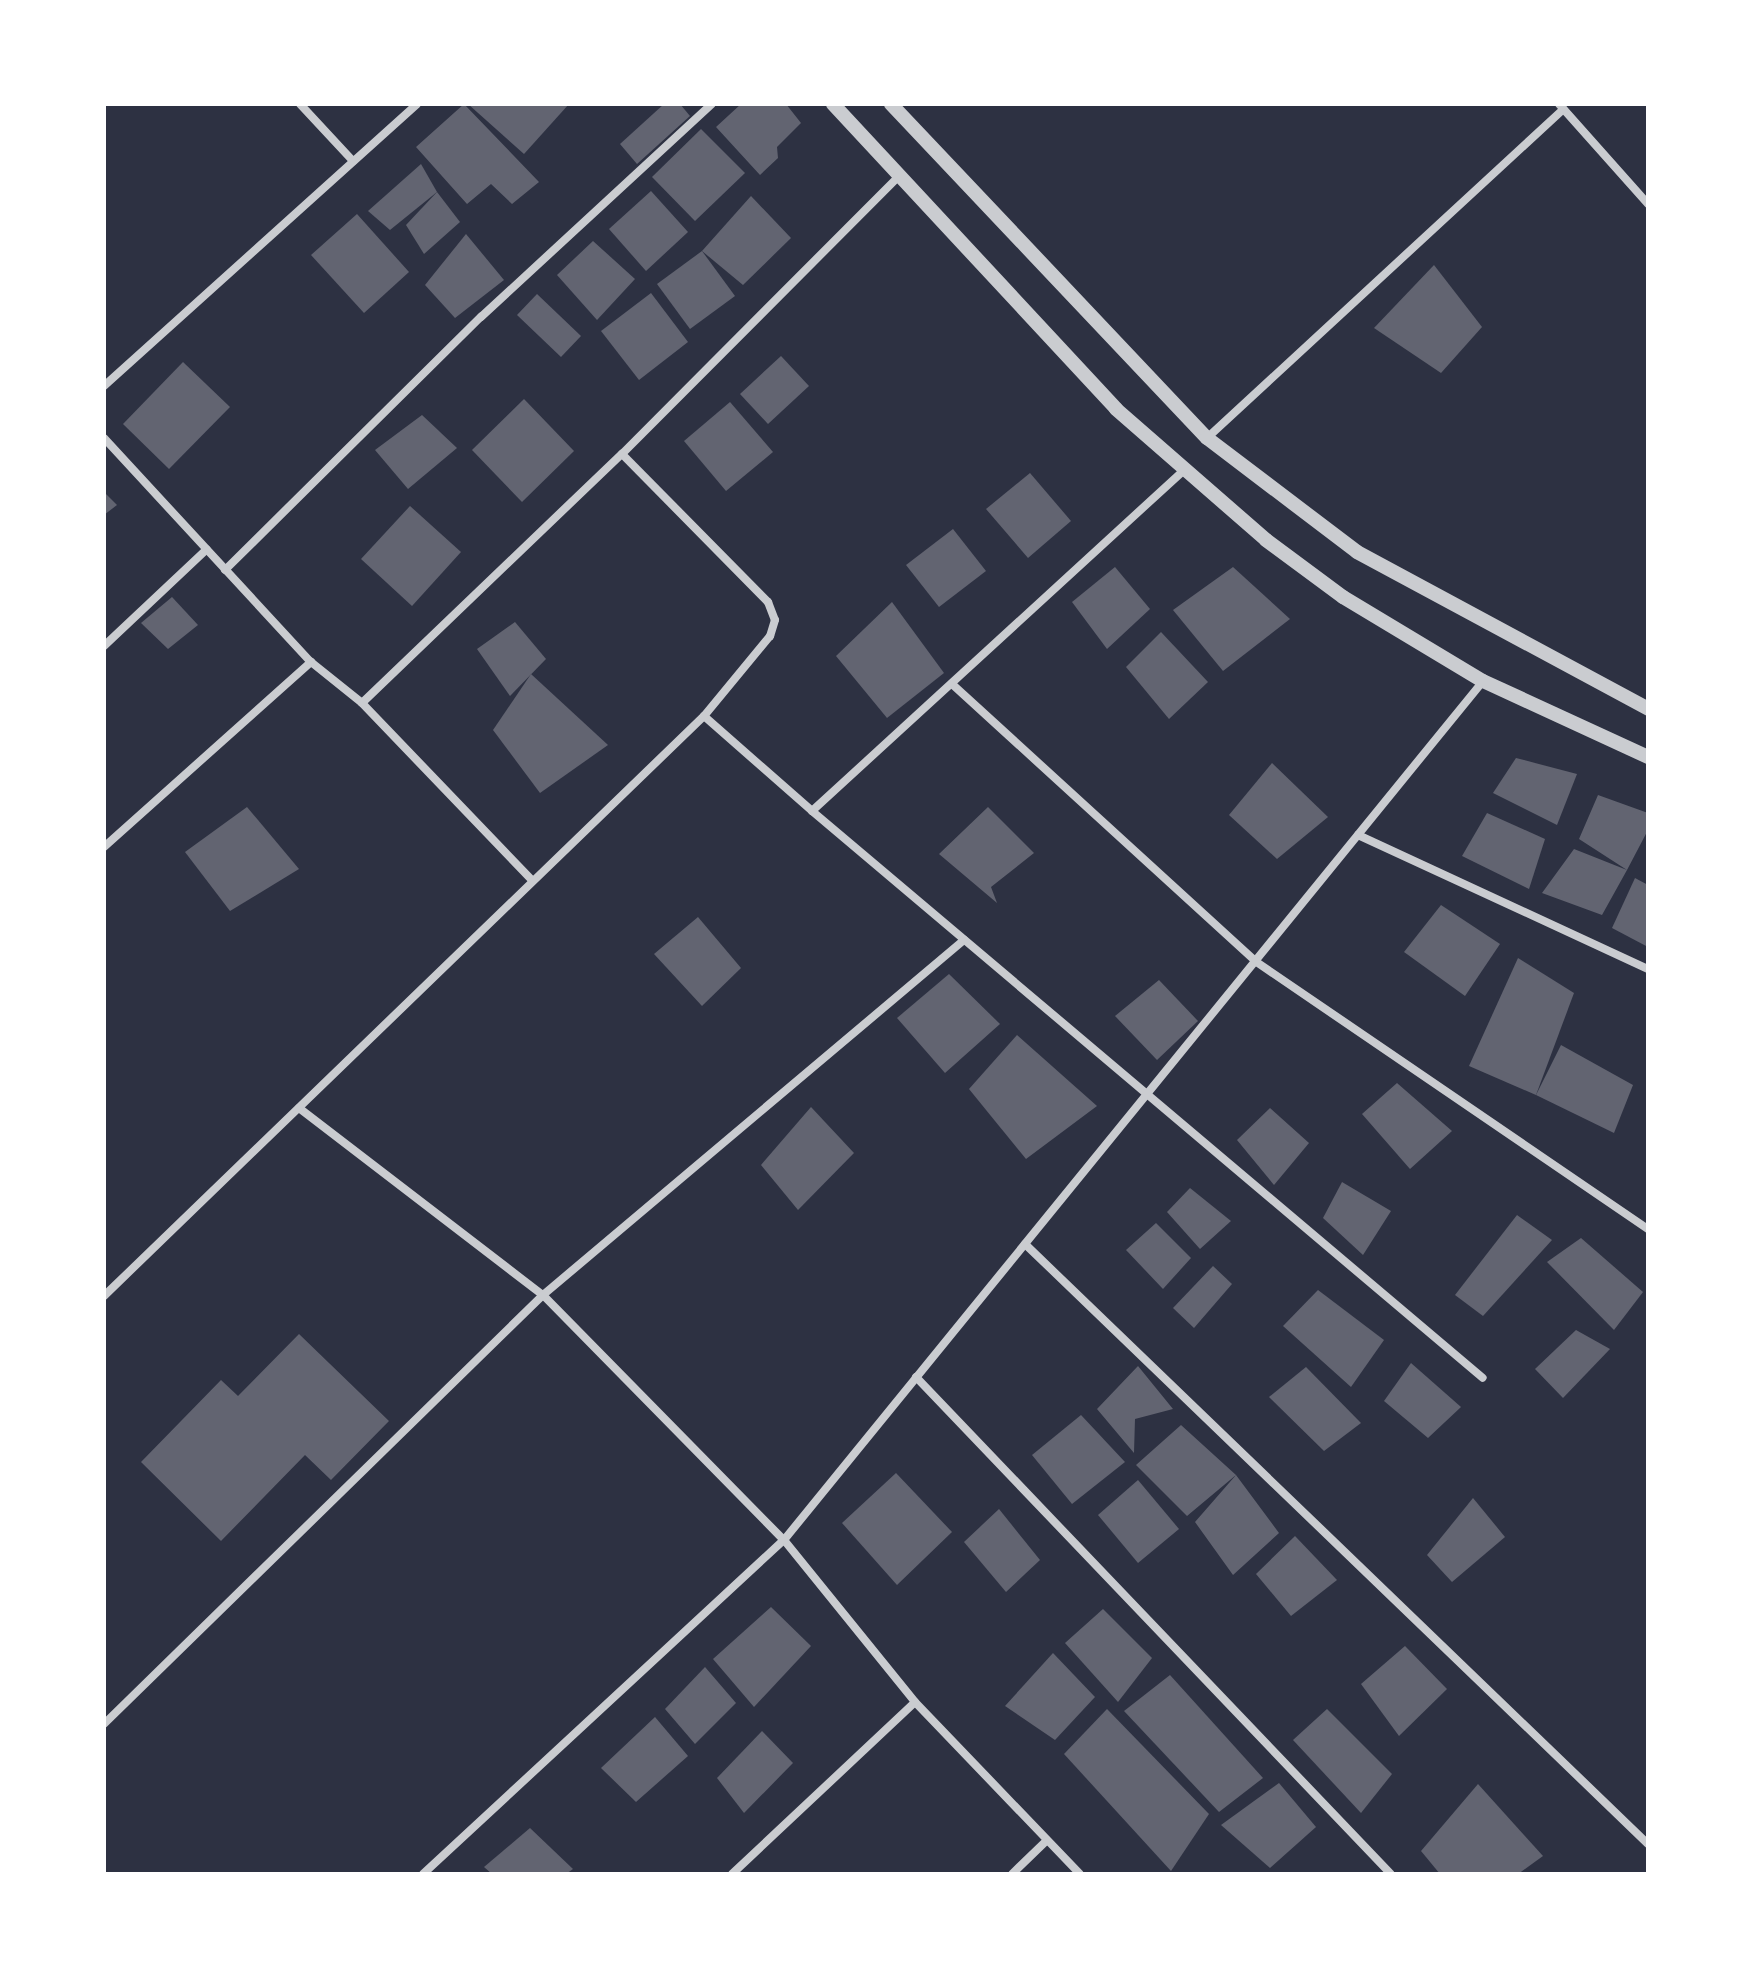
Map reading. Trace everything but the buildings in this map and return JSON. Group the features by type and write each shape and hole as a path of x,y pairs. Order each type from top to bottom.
{"street":[{"path":"300,104 353,161"},
{"path":"104,386 417,104"},
{"path":"225,570 481,317 712,104"},
{"path":"833,104 902,173 1116,409 1183,471 1343,597 1483,681 1648,757"},
{"path":"891,104 1207,438 1357,552 1648,709"},
{"path":"1207,438 1561,106 1648,204"},
{"path":"362,703 622,454 902,173"},
{"path":"104,438 311,662 362,703 532,880"},
{"path":"104,1296 704,716 770,636 775,620 768,602 622,454"},
{"path":"812,811 1183,471"},
{"path":"104,646 207,549"},
{"path":"104,847 311,662"},
{"path":"423,1874 784,1540 1483,681"},
{"path":"952,684 1255,961 1648,1229"},
{"path":"704,716 812,811 1483,1378"},
{"path":"1358,835 1648,969"},
{"path":"104,1724 543,1295 964,940"},
{"path":"299,1108 543,1295 784,1540 915,1702 1080,1874"},
{"path":"1025,1244 1648,1844"},
{"path":"916,1377 1391,1874"},
{"path":"732,1874 915,1702"},
{"path":"1012,1874 1046,1841"}]}
